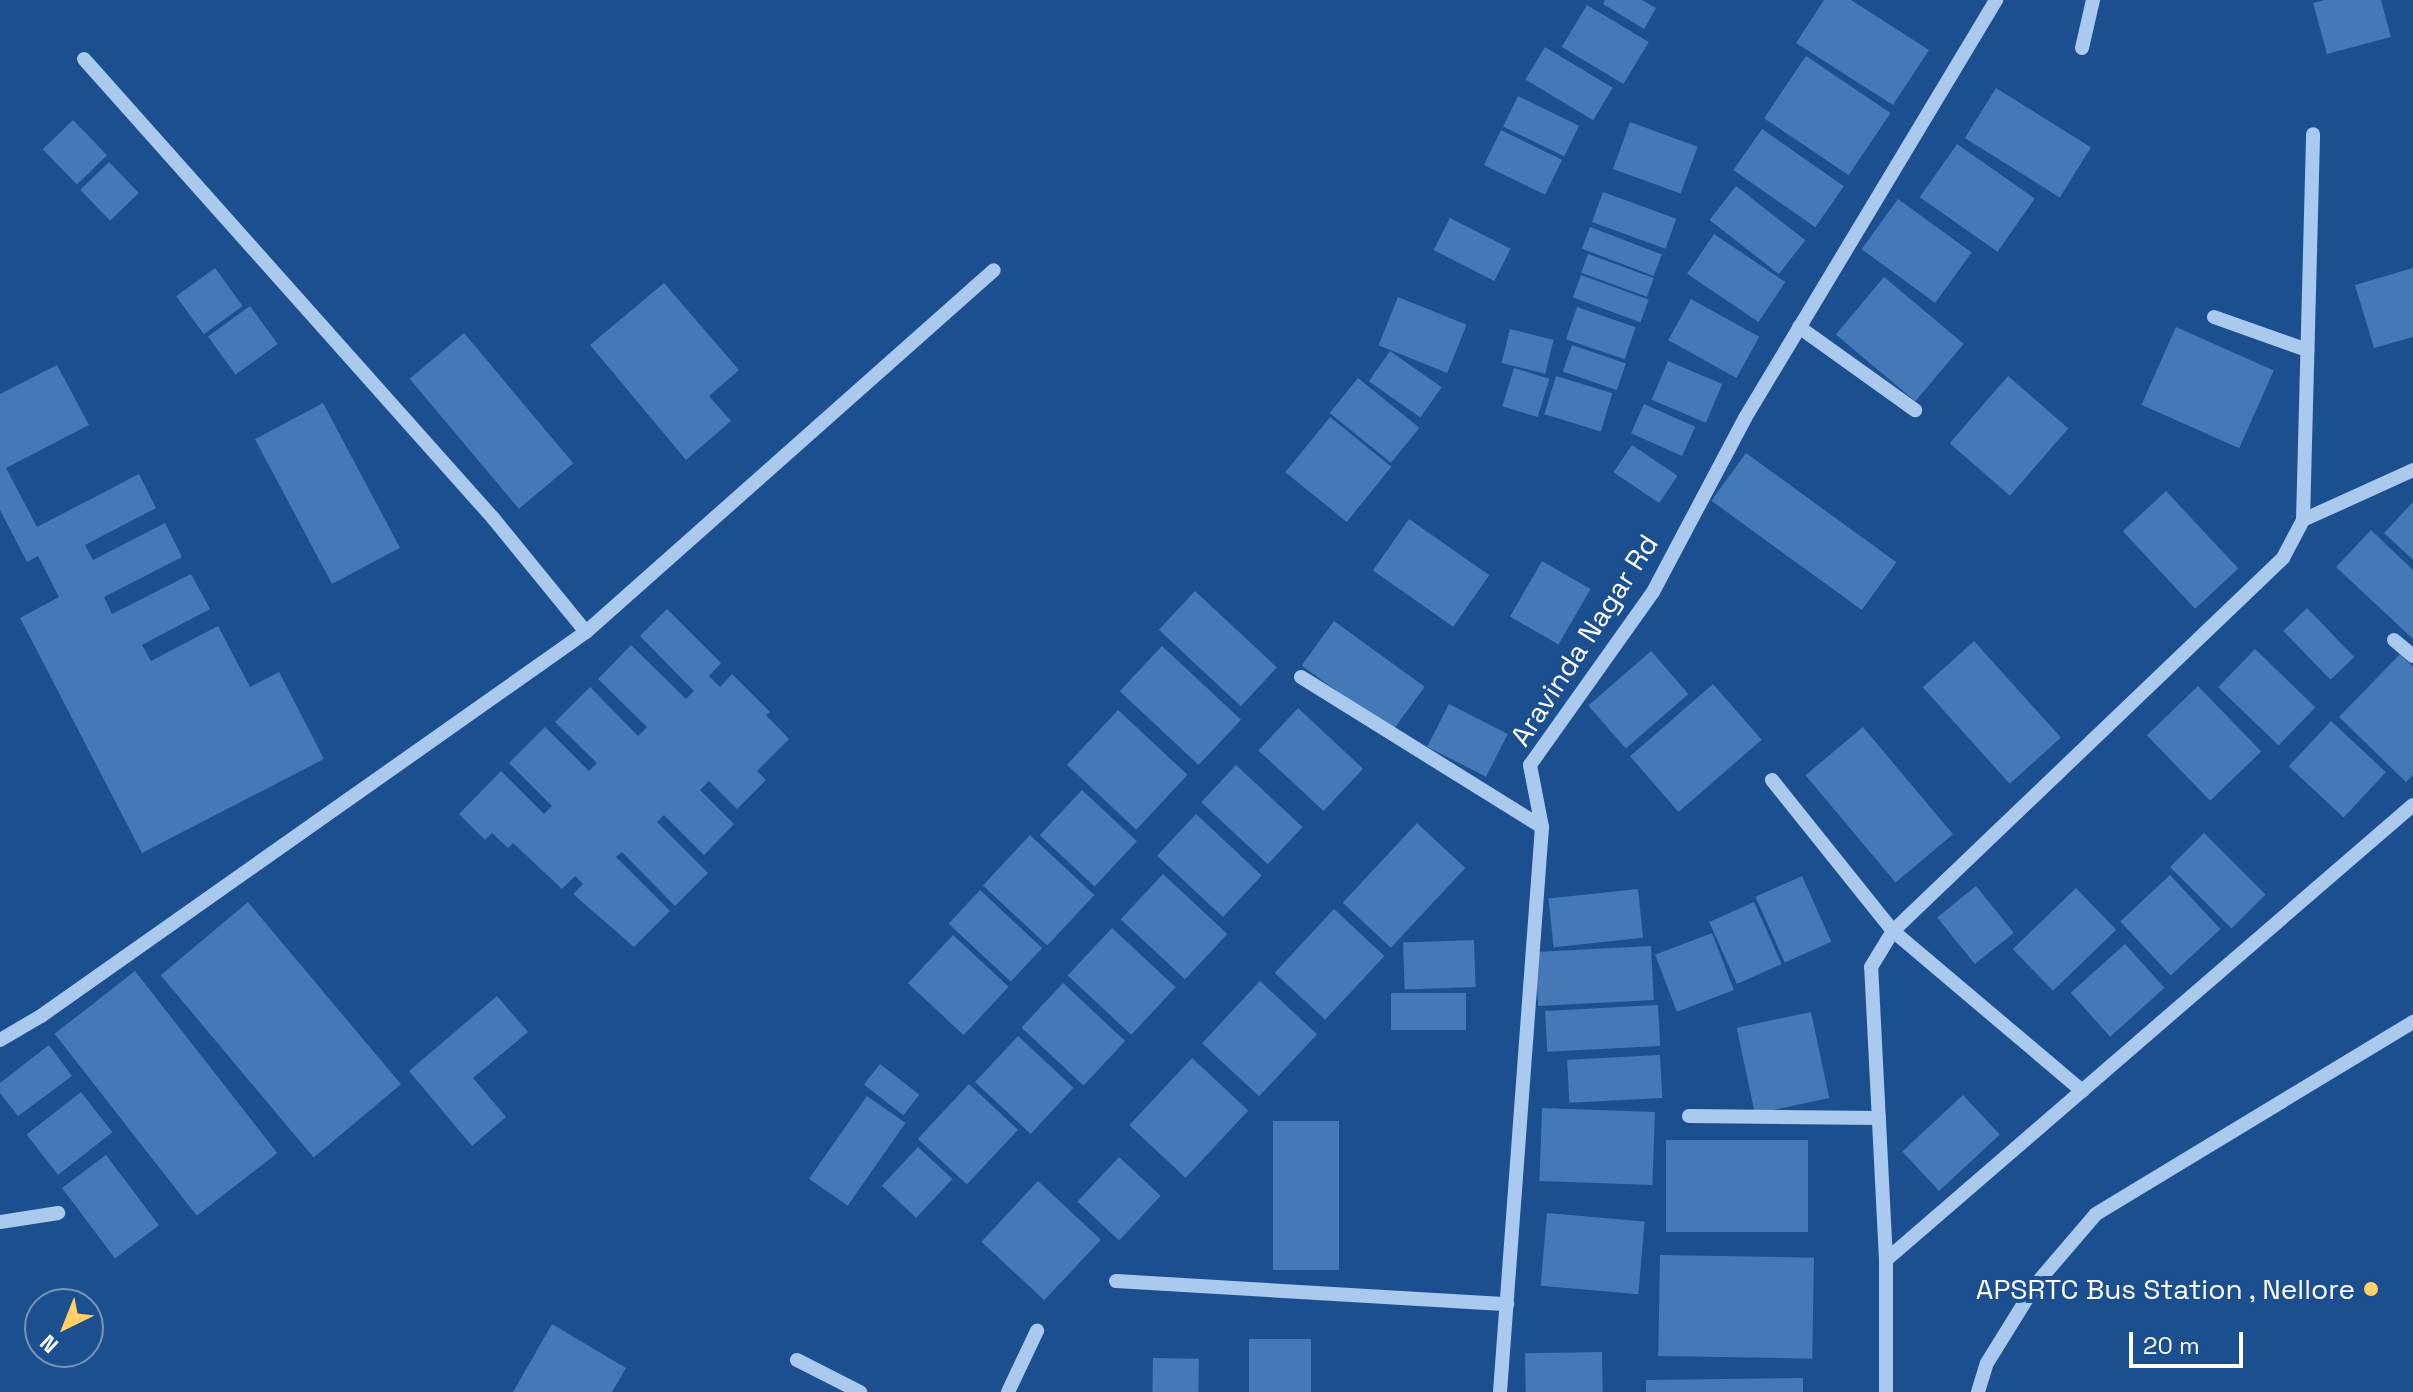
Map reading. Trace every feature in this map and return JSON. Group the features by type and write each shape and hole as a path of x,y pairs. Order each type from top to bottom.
{"street":[{"name":"Aravinda Nagar Rd","path":"1500,1392 1542,827 1530,765 1653,592 1745,418 1996,0"},
{"path":"2082,48 2093,0"},
{"path":"84,59 493,518 586,632"},
{"path":"1886,1392 1886,1260 1871,967 1893,931 2283,558 2303,520 2313,134"},
{"path":"0,1040 54,1007 586,632 994,270"},
{"path":"2214,317 2307,350"},
{"path":"1799,327 1915,410"},
{"path":"2303,520 2413,470"},
{"path":"2394,640 2413,656"},
{"path":"1301,677 1542,827"},
{"path":"1772,780 1893,931 2082,1091"},
{"path":"1886,1260 2413,805"},
{"path":"1978,1392 1987,1363 2036,1284 2096,1214 2413,1022"},
{"path":"1689,1116 1879,1118"},
{"path":"0,1222 58,1213"},
{"path":"1116,1281 1507,1304"},
{"path":"1008,1392 1037,1331"},
{"path":"797,1360 860,1392"}],"building":[{"path":"1605,0 1642,0 1656,8 1644,29 1603,4"},
{"path":"1824,0 1851,0 1929,50 1893,105 1796,43"},
{"path":"2325,0 2381,0 2391,37 2327,54 2313,3"},
{"path":"1587,5 1649,42 1623,84 1562,47"},
{"path":"1545,47 1613,88 1593,120 1525,80"},
{"path":"1806,56 1891,113 1849,175 1764,118"},
{"path":"1996,88 2091,147 2060,197 1965,138"},
{"path":"1518,96 1579,126 1564,156 1503,127"},
{"path":"73,120 107,155 77,184 43,149"},
{"path":"1630,122 1698,147 1681,194 1613,169"},
{"path":"1762,129 1844,186 1815,227 1733,170"},
{"path":"1501,130 1562,160 1545,195 1484,165"},
{"path":"1957,144 2035,198 1998,252 1920,197"},
{"path":"109,162 139,193 110,221 80,190"},
{"path":"1736,186 1805,240 1779,274 1710,220"},
{"path":"1603,192 1676,219 1665,249 1592,222"},
{"path":"1898,199 1972,252 1935,303 1862,249"},
{"path":"1450,218 1511,249 1494,281 1434,250"},
{"path":"1590,227 1662,255 1654,276 1582,248"},
{"path":"1714,234 1785,282 1758,322 1687,274"},
{"path":"1588,254 1654,278 1647,297 1581,273"},
{"path":"215,268 243,306 204,334 176,296"},
{"path":"2413,268 2413,337 2374,348 2355,285"},
{"path":"1581,275 1649,300 1640,322 1573,298"},
{"path":"1884,277 1964,344 1915,401 1836,334"},
{"path":"664,283 739,370 709,396 731,421 686,460 590,345"},
{"path":"1398,297 1467,325 1447,373 1379,345"},
{"path":"1691,299 1759,337 1736,378 1668,340"},
{"path":"250,306 278,344 236,375 208,337"},
{"path":"1577,307 1636,327 1625,359 1566,339"},
{"path":"2176,327 2274,371 2239,448 2141,405"},
{"path":"1510,329 1554,340 1545,374 1502,363"},
{"path":"464,333 573,463 519,509 410,379"},
{"path":"1572,345 1626,364 1617,390 1563,371"},
{"path":"1390,351 1442,387 1420,417 1369,381"},
{"path":"1668,361 1722,384 1706,423 1652,400"},
{"path":"57,365 89,425 6,468 37,527 139,474 156,508 85,545 93,560 165,523 182,557 104,597 112,614 191,574 210,609 142,645 151,661 218,626 250,687 279,672 324,759 142,853 20,618 59,597 38,556 27,562 0,510 0,394"},
{"path":"1514,368 1549,379 1538,417 1502,406"},
{"path":"1556,376 1612,393 1601,432 1544,414"},
{"path":"2008,376 2068,428 2010,496 1950,443"},
{"path":"1358,378 1419,428 1391,463 1330,413"},
{"path":"323,403 400,548 332,584 255,439"},
{"path":"1644,404 1695,427 1682,456 1631,433"},
{"path":"1330,417 1391,467 1347,522 1285,472"},
{"path":"1632,445 1678,476 1659,503 1614,472"},
{"path":"1746,453 1896,562 1862,610 1711,501"},
{"path":"2166,491 2238,569 2195,609 2123,531"},
{"path":"2413,502 2413,560 2384,533"},
{"path":"1409,519 1489,575 1453,627 1373,571"},
{"path":"2371,530 2413,570 2413,639 2336,567"},
{"path":"1542,561 1590,589 1558,644 1510,616"},
{"path":"1195,591 1277,667 1241,706 1159,630"},
{"path":"2307,608 2354,657 2330,680 2283,631"},
{"path":"667,609 721,663 709,676 720,687 732,674 770,712 766,715 789,739 757,771 766,780 737,809 709,781 700,790 734,824 704,855 664,815 657,822 708,873 675,906 622,852 616,857 670,911 634,947 573,894 583,884 575,876 562,889 513,843 508,848 492,833 485,840 459,814 501,771 544,814 552,806 509,763 545,727 589,771 597,763 555,722 590,687 638,736 647,727 598,679 631,645 686,699 694,691 640,636"},
{"path":"1334,621 1425,687 1392,731 1302,665"},
{"path":"1974,641 2061,738 2010,784 1923,687"},
{"path":"1162,646 1241,720 1199,765 1120,691"},
{"path":"2255,649 2315,707 2279,745 2218,687"},
{"path":"1651,651 1688,694 1626,748 1588,705"},
{"path":"2400,654 2413,667 2413,775 2406,782 2339,717"},
{"path":"1713,684 1762,740 1679,812 1630,756"},
{"path":"2198,686 2261,751 2210,801 2147,735"},
{"path":"1449,704 1508,734 1486,777 1427,747"},
{"path":"1298,708 1363,769 1324,811 1258,750"},
{"path":"1118,710 1187,775 1136,830 1067,765"},
{"path":"2331,721 2386,772 2344,817 2289,766"},
{"path":"1863,727 1953,834 1896,882 1806,775"},
{"path":"1236,765 1303,827 1268,864 1201,802"},
{"path":"1082,790 1137,841 1095,886 1040,835"},
{"path":"1196,814 1262,875 1223,917 1157,856"},
{"path":"1417,823 1465,868 1391,948 1343,903"},
{"path":"2204,833 2266,895 2232,928 2170,867"},
{"path":"1030,835 1094,895 1047,945 983,885"},
{"path":"1163,874 1227,934 1185,979 1121,919"},
{"path":"2170,875 2220,929 2171,975 2120,921"},
{"path":"1802,876 1831,942 1785,963 1755,897"},
{"path":"1976,886 2014,933 1975,964 1937,917"},
{"path":"2076,888 2116,930 2053,991 2013,949"},
{"path":"1638,889 1643,938 1554,947 1548,898"},
{"path":"980,890 1042,948 1011,982 949,924"},
{"path":"248,902 401,1084 314,1158 161,975"},
{"path":"1754,902 1782,964 1737,984 1709,922"},
{"path":"1334,909 1384,956 1325,1020 1275,973"},
{"path":"1112,928 1176,987 1131,1035 1068,976"},
{"path":"1712,933 1734,990 1677,1012 1655,955"},
{"path":"953,935 1009,987 964,1035 908,983"},
{"path":"1474,940 1476,987 1405,989 1403,942"},
{"path":"2125,944 2164,988 2110,1037 2071,993"},
{"path":"1651,946 1654,1000 1538,1006 1535,952"},
{"path":"135,971 277,1153 197,1216 55,1034"},
{"path":"1260,981 1317,1034 1259,1096 1202,1043"},
{"path":"1063,983 1125,1041 1084,1086 1021,1028"},
{"path":"1391,993 1466,993 1466,1030 1391,1030"},
{"path":"497,996 528,1032 473,1078 506,1117 472,1146 409,1071"},
{"path":"1658,1005 1660,1046 1547,1052 1545,1011"},
{"path":"1811,1012 1829,1098 1755,1114 1737,1028"},
{"path":"1018,1036 1074,1088 1031,1134 975,1082"},
{"path":"49,1045 72,1076 18,1116 0,1093 0,1083"},
{"path":"1660,1055 1662,1098 1569,1103 1567,1060"},
{"path":"1192,1058 1248,1111 1186,1178 1129,1125"},
{"path":"880,1064 919,1095 903,1115 864,1084"},
{"path":"969,1084 1018,1130 967,1185 918,1139"},
{"path":"81,1092 112,1132 58,1175 27,1134"},
{"path":"1963,1095 2000,1134 1939,1191 1902,1152"},
{"path":"867,1096 906,1123 848,1206 809,1179"},
{"path":"1542,1108 1655,1112 1652,1185 1539,1181"},
{"path":"1273,1121 1339,1121 1339,1270 1273,1270"},
{"path":"1666,1140 1808,1140 1808,1232 1666,1232"},
{"path":"918,1147 952,1179 916,1218 882,1186"},
{"path":"106,1155 159,1225 115,1258 62,1188"},
{"path":"1119,1157 1161,1196 1119,1240 1077,1202"},
{"path":"1038,1181 1101,1240 1044,1300 981,1242"},
{"path":"1547,1213 1645,1222 1638,1294 1541,1286"},
{"path":"1660,1255 1814,1258 1812,1359 1658,1356"},
{"path":"552,1324 626,1368 612,1392 513,1392"},
{"path":"1249,1339 1311,1339 1311,1392 1249,1392"},
{"path":"1602,1352 1603,1392 1526,1392 1525,1353"},
{"path":"1153,1358 1199,1359 1198,1392 1152,1392"},
{"path":"1803,1378 1803,1392 1646,1392 1646,1380"}],"place":[{"name":"APSRTC Bus Station , Nellore","path":"2371,1289"}]}
